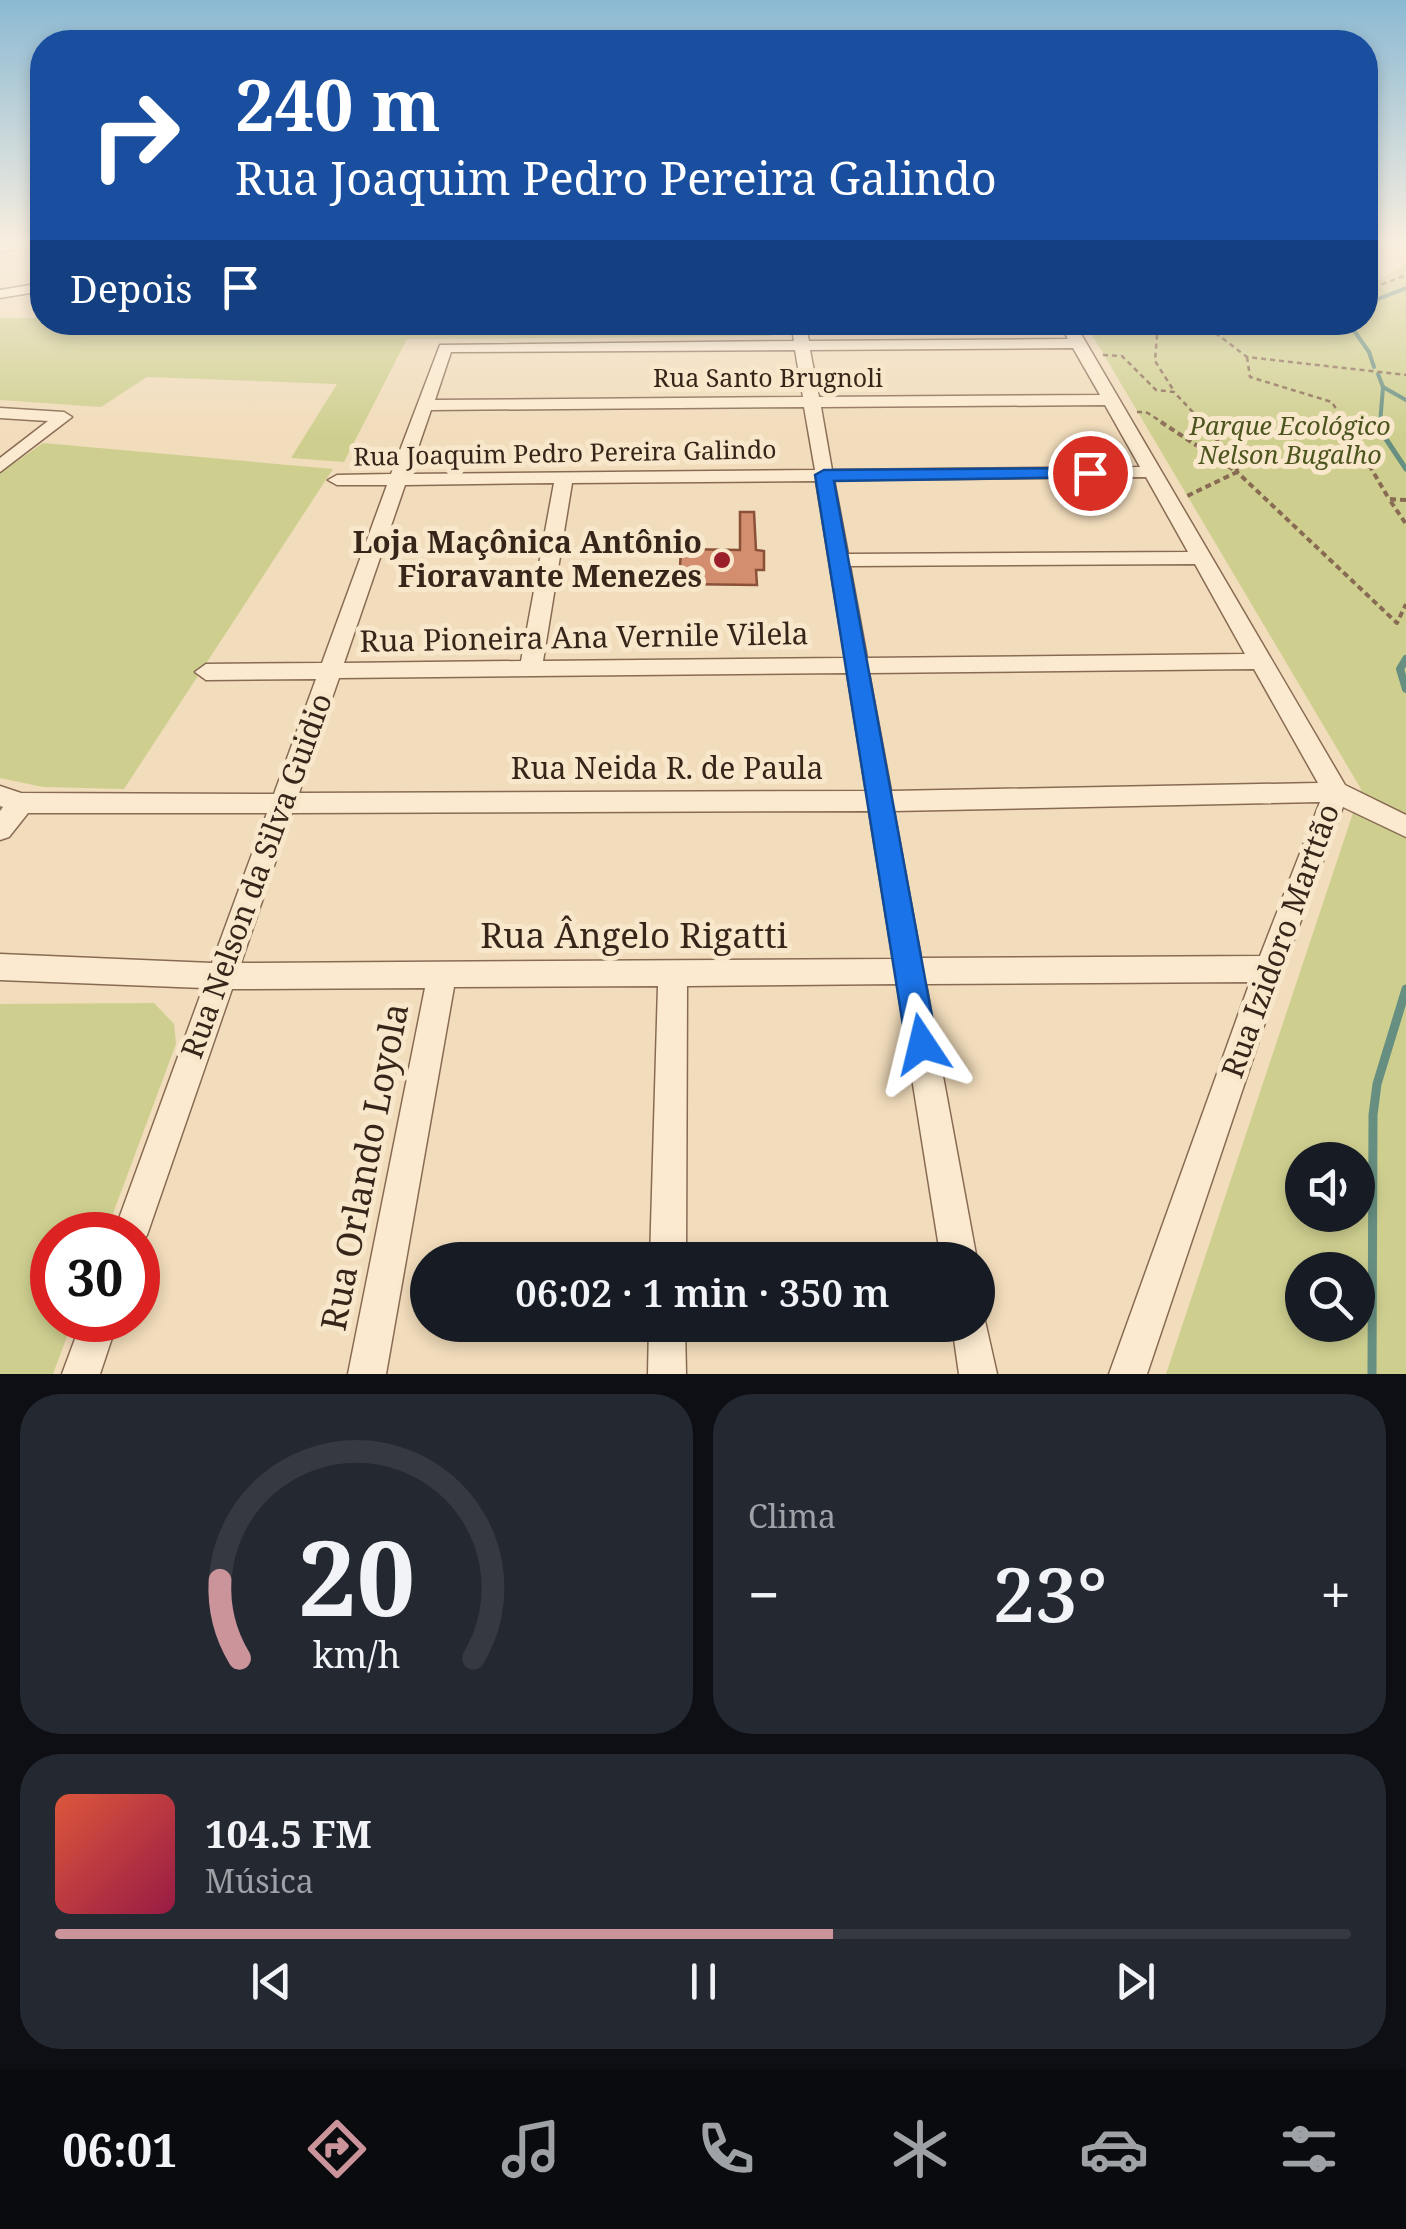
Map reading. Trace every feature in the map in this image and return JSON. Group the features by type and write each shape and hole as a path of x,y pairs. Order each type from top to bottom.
{"street":[{"name":"Rua Nelson da Silva Guidio","path":"138,1212 445,348 775,335"},
{"path":"800,335 956,1242"},
{"path":"820,335 1081,348"},
{"name":"Rua Izidoro Marttão","path":"1074,335 1336,792 1269,969 1128,1374"},
{"name":"Rua Santo Brugnoli","path":"427,406 812,402 1113,405"},
{"path":"0,414 64,418 0,468"},
{"name":"Rua Joaquim Pedro Pereira Galindo","path":"337,480 1153,472"},
{"path":"530,668 564,478"},
{"path":"839,560 1204,558"},
{"name":"Rua Pioneira Ana Vernile Vilela","path":"206,672 1263,661"},
{"path":"1336,792 1406,827"},
{"name":"Rua Neida R. de Paula","path":"10,800 283,804 880,801 1336,792"},
{"path":"0,830 10,800"},
{"name":"Rua Ângelo Rigatti","path":"0,967 221,976 1269,969"},
{"name":"Rua Orlando Loyola","path":"368,1374 442,974"},
{"path":"668,1242 673,975"},
{"path":"81,1374 92,1342"},
{"path":"666,1374 667,1342"},
{"path":"973,1342 978,1374"}],"path":[{"path":"1157,335 1155,361 1174,392 1236,460 1237,472"},
{"path":"1218,335 1247,358 1406,374"},
{"path":"1081,348 1122,356 1156,390 1174,392"},
{"path":"1247,358 1250,377 1332,402 1406,524"},
{"path":"1113,405 1146,412 1237,472 1406,629"},
{"path":"1172,503 1237,472"},
{"path":"1389,499 1406,500"},
{"path":"1398,622 1406,604"}],"green space":[{"name":"Parque Ecológico Nelson Bugalho","path":"1378,307 1406,307 1406,1374 1166,1374 1361,789 1092,335 1378,335"},
{"path":"0,318 30,318 30,335 771,336 407,339 344,462 291,458 337,384 147,377 101,407 0,400"},
{"path":"43,443 333,469 124,789 43,787 0,778 0,473"},
{"path":"154,1003 174,1024 176,1044 114,1212 30,1212 30,1342 65,1342 53,1374 0,1374 0,1004"}],"building":[{"name":"Loja Maçônica Antônio Fioravante Menezes","path":"740,512 754,512 756,550 764,551 764,570 756,570 757,585 679,584 681,549 740,550"}],"waterway":[{"path":"1357,335 1374,367"},
{"path":"1378,374 1383,387"},
{"path":"1380,424 1383,387"},
{"path":"1383,387 1406,400"},
{"path":"1381,422 1380,430 1406,469"},
{"path":"1406,659 1400,669 1406,689"},
{"path":"1372,1374 1373,1115 1377,1084 1406,989"}],"place":[{"name":"Loja Maçônica Antônio Fioravante Menezes","path":"722,560"}],"route":[{"path":"922,1044 824,475 1090,473"}]}
